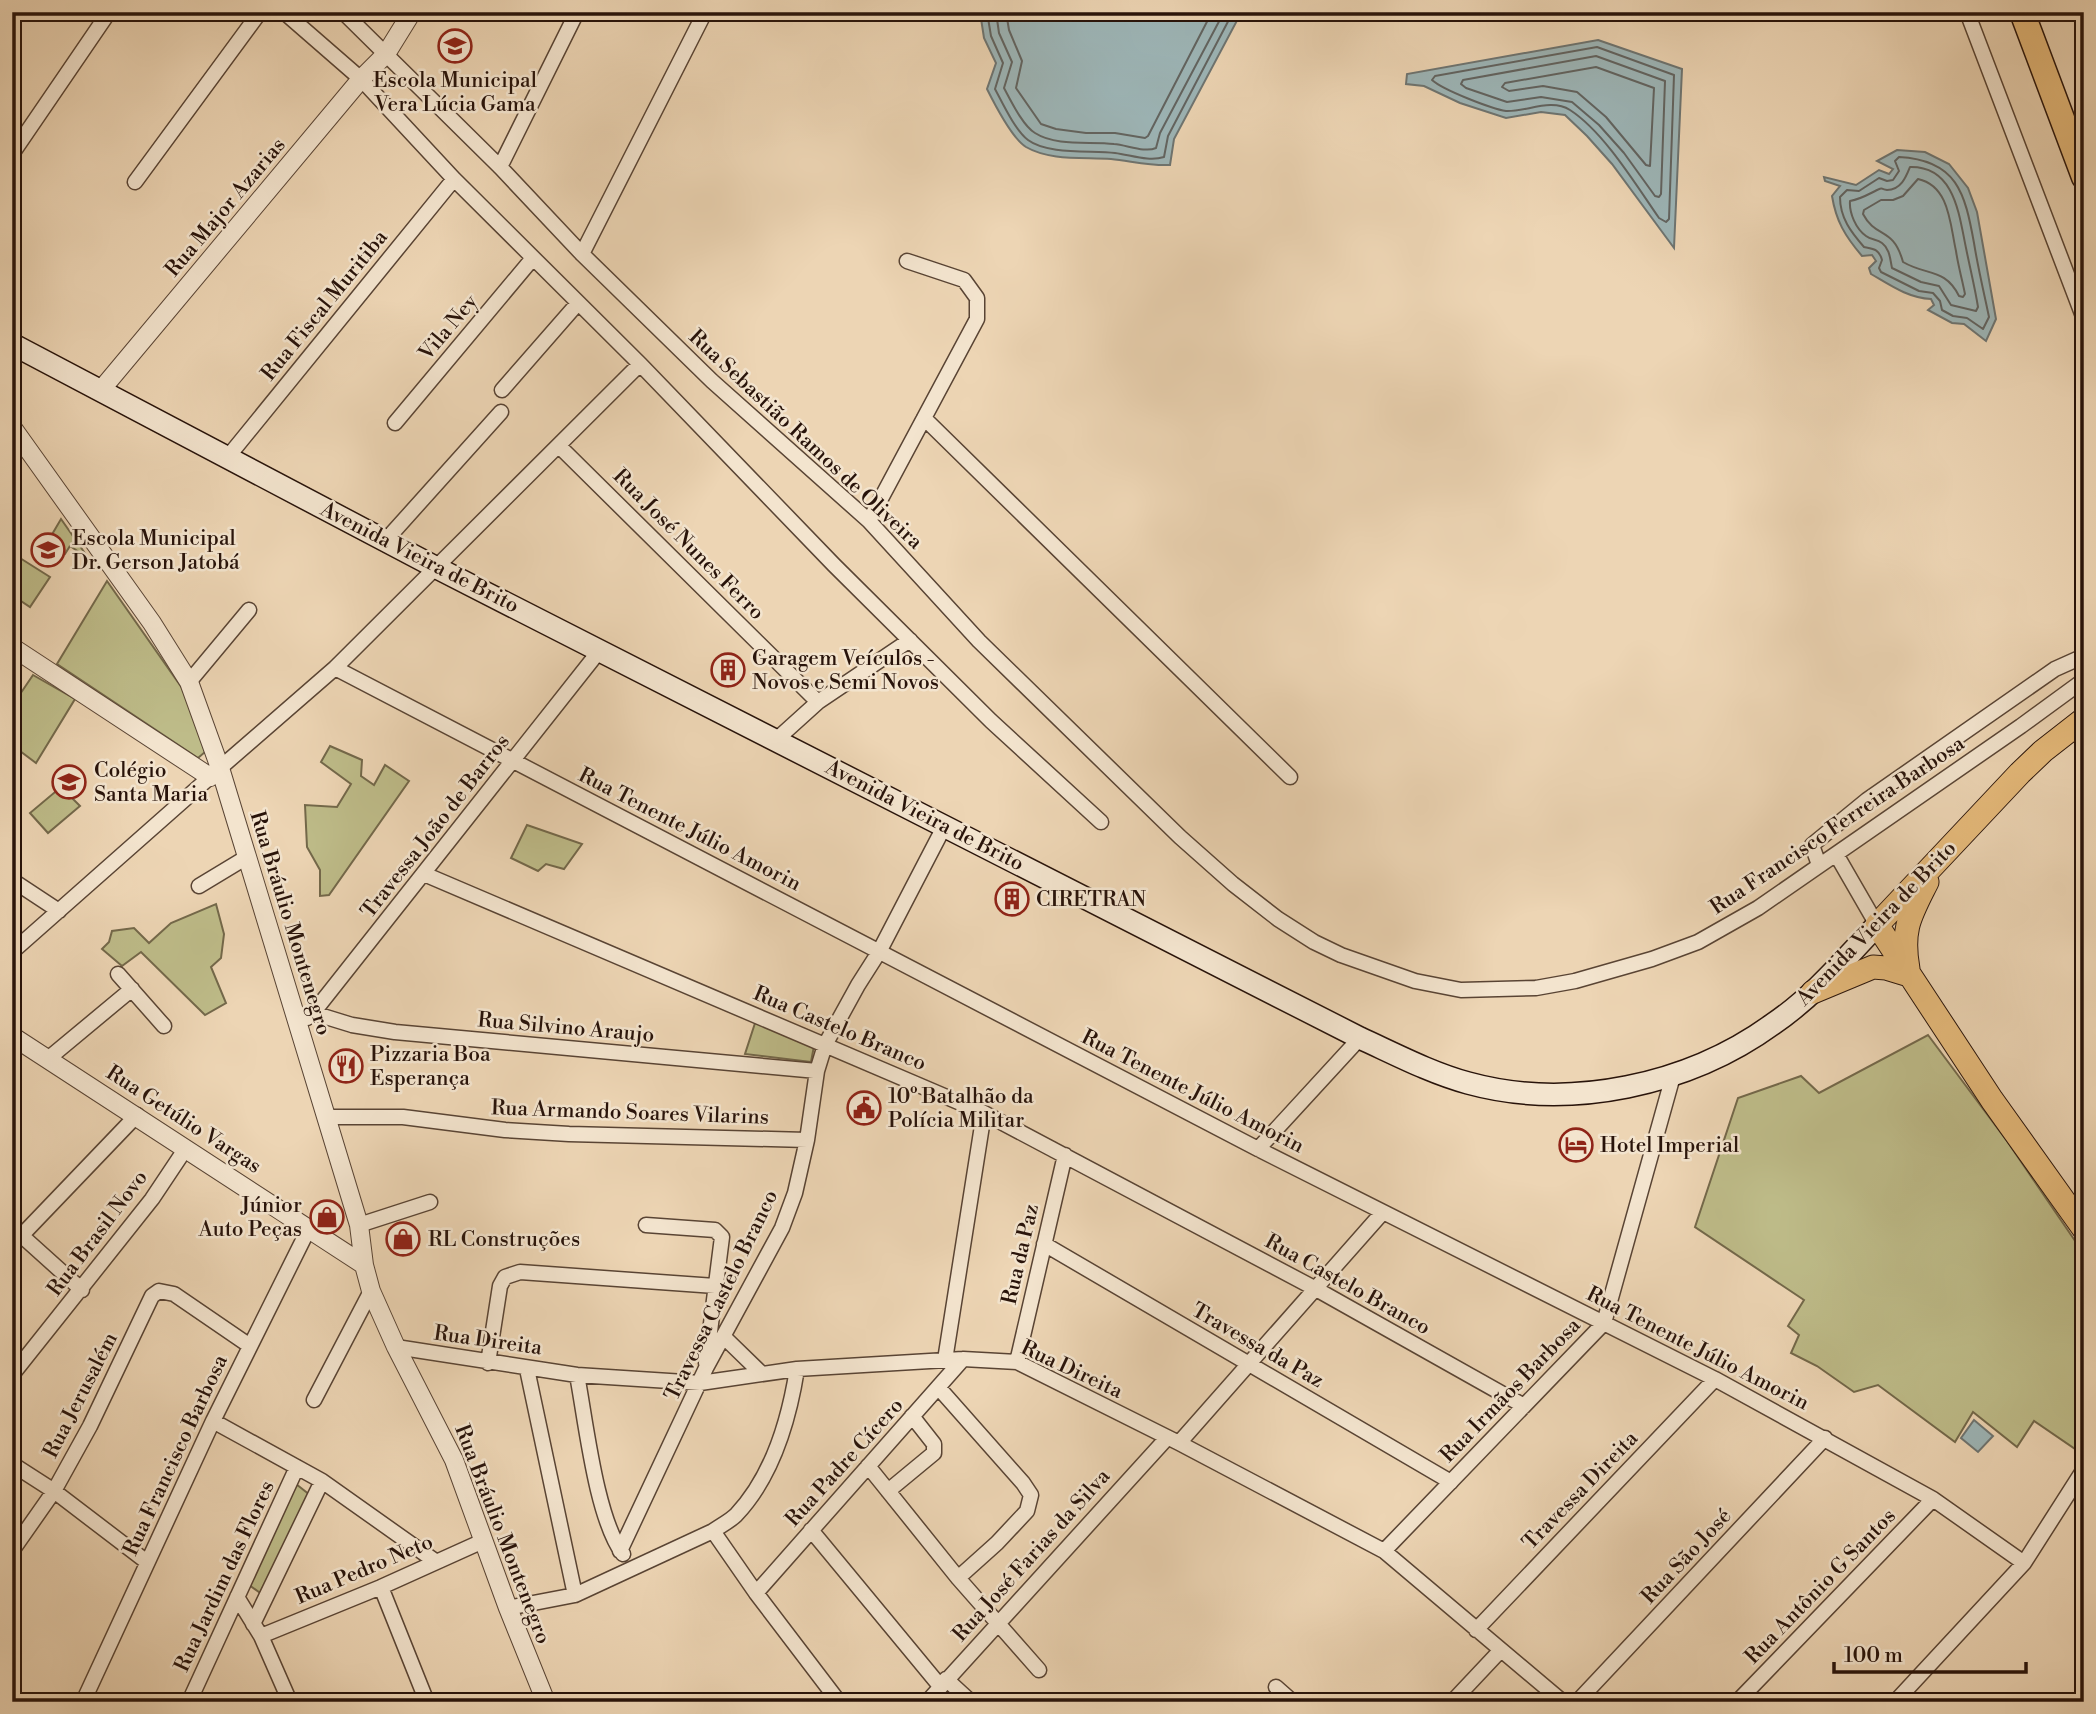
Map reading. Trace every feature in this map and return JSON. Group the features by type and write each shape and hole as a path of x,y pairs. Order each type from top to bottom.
{"highway":[{"path":"2022,12 2084,177"}],"main road":[{"name":"Avenida Vieira de Brito","path":"12,344 437,568 1360,1038 1447,1077 1471,1084 1516,1092 1558,1094 1601,1091 1673,1076 1728,1052 1772,1026 1813,992 2020,773 2084,719"},
{"path":"1909,975 1905,937 1908,922 1938,859"},
{"path":"1877,925 1992,1100 2084,1229"},
{"path":"1813,992 1873,967 1909,975"}],"street":[{"path":"12,155 108,12"},
{"path":"135,183 260,12"},
{"path":"284,12 361,79 454,179 640,364 824,555 991,721 1101,821"},
{"name":"Rua Sebastião Ramos de Oliveira","path":"343,12 500,167 582,254 712,381 869,521 979,640 1171,828 1233,884 1278,919"},
{"name":"Rua Major Azarias","path":"101,390 361,79 386,54 412,12"},
{"path":"500,167 577,12"},
{"path":"582,254 705,12"},
{"path":"1967,12 2084,319"},
{"name":"Rua Fiscal Muritiba","path":"227,458 454,179"},
{"name":"Vila Ney","path":"395,423 533,258"},
{"path":"869,521 976,319 977,298 964,280 907,261"},
{"path":"502,390 578,303"},
{"path":"12,953 335,668 640,364"},
{"path":"386,540 501,412"},
{"path":"923,418 1290,777"},
{"name":"Rua Bráulio Montenegro","path":"12,427 152,623 189,682 215,773 247,857 359,1225 364,1265 371,1291 396,1348 454,1460 545,1702"},
{"name":"Rua José Nunes Ferro","path":"559,446 818,702"},
{"path":"189,682 249,610"},
{"path":"776,740 818,702 910,640"},
{"path":"12,647 215,773"},
{"name":"Travessa João de Barros","path":"297,1024 313,1013 600,650"},
{"path":"1819,865 1812,845 1867,800 2055,669 2084,656"},
{"name":"Rua Tenente Júlio Amorin","path":"335,668 1258,1149 1715,1379 1933,1499 2024,1563"},
{"name":"Rua Francisco Ferreira Barbosa","path":"1278,919 1314,942 1341,955 1415,981 1461,990 1536,988 1575,981 1652,959 1698,942 1758,908 2084,680"},
{"name":"Travessa Castelo Branco","path":"620,1551 706,1368 782,1228 807,1140 817,1070 825,1045 945,825"},
{"path":"1836,854 1877,925"},
{"path":"199,886 247,857"},
{"name":"Rua Castelo Branco","path":"424,874 984,1113 1316,1289 1524,1406"},
{"path":"12,880 59,911"},
{"path":"118,974 164,1026"},
{"path":"49,1058 132,989"},
{"name":"Rua Silvino Araujo","path":"313,1013 352,1026 395,1032 817,1070"},
{"name":"Rua Getúlio Vargas","path":"12,1036 364,1265"},
{"path":"1258,1149 1360,1038"},
{"name":"Rua Irmãos Barbosa","path":"1384,1551 1604,1323 1673,1076"},
{"path":"945,1360 984,1113"},
{"path":"82,1290 17,1231 137,1115"},
{"name":"Rua Armando Soares Vilarins","path":"326,1116 403,1117 505,1130 569,1134 807,1140"},
{"name":"Rua Brasil Novo","path":"13,1372 82,1290 152,1199 186,1148"},
{"name":"Rua da Paz","path":"1017,1362 1065,1156"},
{"path":"359,1225 429,1202"},
{"name":"Rua José Farias da Silva","path":"927,1702 998,1623 1248,1364 1383,1212"},
{"path":"646,1225 718,1232 722,1237 706,1368"},
{"name":"Rua Francisco Barbosa","path":"83,1702 213,1421 309,1228"},
{"name":"Travessa da Paz","path":"1044,1244 1451,1482"},
{"path":"488,1363 500,1286 505,1277 520,1272 715,1286"},
{"path":"314,1400 371,1291"},
{"name":"Rua Jerusalém","path":"12,1550 54,1491 90,1426 152,1296 159,1292 174,1294 250,1346"},
{"path":"724,1337 761,1373"},
{"name":"Rua Direita","path":"396,1348 578,1375 700,1383 797,1369 963,1359 1017,1362 1384,1551 1563,1702"},
{"name":"Rua Padre Cícero","path":"756,1593 963,1359"},
{"path":"527,1369 575,1595"},
{"path":"508,1608 575,1595 713,1531 734,1517 755,1491 785,1430 797,1369"},
{"path":"578,1375 597,1485 612,1535 620,1551 633,1566"},
{"name":"Travessa Direita","path":"1476,1630 1715,1379"},
{"path":"938,1387 1031,1495 1027,1511 958,1578"},
{"path":"888,1491 934,1453 934,1444 912,1416"},
{"path":"213,1421 322,1481 435,1561"},
{"name":"Rua São José","path":"1577,1702 1825,1438"},
{"path":"12,1464 54,1491 147,1562"},
{"path":"868,1466 958,1578 1039,1670"},
{"name":"Rua Jardim das Flores","path":"189,1702 297,1467"},
{"path":"1895,1702 2024,1563 2084,1469"},
{"path":"257,1630 322,1481"},
{"name":"Rua Antônio G Santos","path":"1737,1702 1933,1499"},
{"path":"811,1530 943,1683 971,1702"},
{"path":"713,1531 756,1593 839,1702"},
{"name":"Rua Pedro Neto","path":"257,1630 381,1587 483,1541"},
{"path":"381,1587 427,1702"},
{"path":"237,1597 257,1630 290,1702"},
{"path":"1452,1702 1500,1651"},
{"path":"1276,1687 1293,1702"}],"shaded area":[{"path":"61,519 89,559 70,546 65,554 47,543"},
{"path":"12,553 50,577 30,607 12,595"},
{"path":"107,581 189,698 205,752 198,758 57,664"},
{"path":"33,675 75,699 36,763 12,745 12,706"},
{"path":"330,746 362,760 361,776 374,785 385,765 409,781 329,895 320,896 320,870 307,847 305,805 337,807 351,784 321,762"},
{"path":"61,787 80,806 48,833 30,813"},
{"path":"527,825 582,844 564,869 546,864 538,871 511,858"},
{"path":"216,904 224,934 221,958 211,967 226,1003 205,1015 141,952 122,966 102,949 109,942 112,931 134,928 149,943 171,923"},
{"path":"756,1020 814,1046 811,1062 745,1054"},
{"path":"1928,1035 2007,1141 2084,1254 2084,1448 2081,1453 2034,1421 2017,1447 1973,1412 1955,1442 1878,1385 1854,1392 1817,1366 1791,1353 1799,1335 1788,1326 1804,1300 1695,1227 1738,1098 1801,1076 1819,1093"},
{"path":"296,1484 310,1495 263,1595 249,1585"}],"water":[{"path":"980,12 1239,12 1240,15 1174,139 1170,165 1162,165 1111,159 1067,158 1035,151 1021,143 1004,120 987,89 996,63 984,38"},
{"path":"1598,40 1682,69 1674,248 1612,164 1565,115 1541,112 1506,118 1460,103 1424,86 1406,84 1407,74"},
{"path":"1897,150 1925,152 1949,164 1968,188 1977,212 1996,319 1986,341 1964,324 1952,323 1928,310 1934,305 1931,299 1907,294 1871,274 1869,268 1876,261 1872,255 1862,256 1839,221 1832,196 1840,186 1825,181 1824,177 1856,185 1879,170 1889,174 1893,169 1877,161"},
{"path":"1974,1420 1993,1436 1978,1452 1961,1438"}],"place":[{"name":"Escola Municipal Vera Lúcia Gama","path":"455,46"},
{"name":"Escola Municipal Dr. Gerson Jatobá","path":"48,550"},
{"name":"Garagem Veículos - Novos e Semi Novos","path":"728,670"},
{"name":"Colégio Santa Maria","path":"69,782"},
{"name":"CIRETRAN","path":"1012,899"},
{"name":"Pizzaria Boa Esperança","path":"346,1066"},
{"name":"10º Batalhão da Polícia Militar","path":"864,1108"},
{"name":"Hotel Imperial","path":"1576,1145"},
{"name":"Júnior Auto Peças","path":"327,1217"},
{"name":"RL Construções","path":"403,1239"}]}
